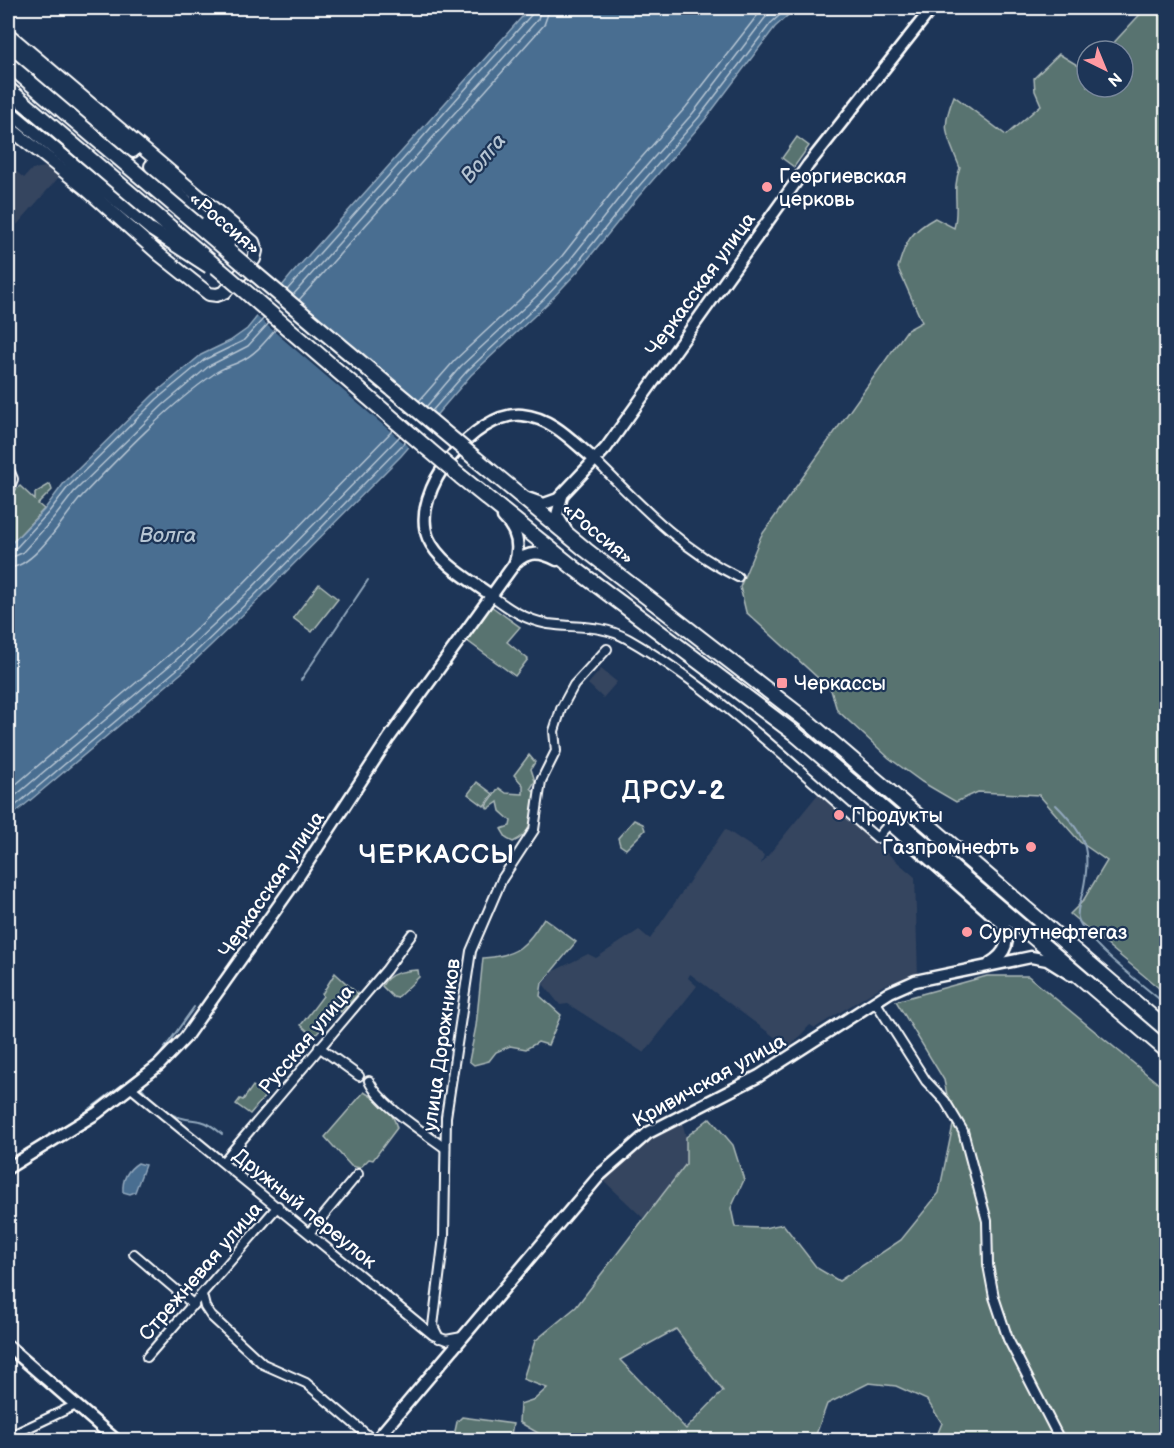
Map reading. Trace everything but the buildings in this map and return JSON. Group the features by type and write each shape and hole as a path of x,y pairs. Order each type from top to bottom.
{"highway":[{"name":"«Россия»","path":"8,64 586,550 806,720 1167,1029"},
{"name":"«Россия»","path":"8,89 474,489 574,568 794,733 881,808"},
{"path":"881,808 1167,1050"}],"main road":[{"path":"8,34 253,242 256,249 255,257 225,292 217,295 207,293 160,255 85,188 8,127"},
{"path":"8,46 160,174 253,272"},
{"path":"8,110 128,213 240,286"}],"street":[{"name":"Черкасская улица","path":"562,495 595,460 808,165 932,8"},
{"path":"738,577 717,567 677,538 595,460 549,423 527,416 513,415 485,426 445,467 432,484 425,502 424,519 427,536 441,557 514,612 533,620 597,628 626,637 700,687 877,838 889,824"},
{"path":"8,469 13,482 8,492"},
{"path":"490,471 536,502 549,503 562,495"},
{"name":"Черкасская улица","path":"474,489 513,529 518,547 512,568"},
{"path":"562,495 557,510 560,522 586,550"},
{"name":"Черкасская улица","path":"8,1168 97,1113 169,1056 211,1005 389,738 512,568 523,557 538,552 574,568"},
{"name":"улица Дорожников","path":"440,1338 433,1326 444,1237 444,1148 465,974 471,951 502,879 534,830 541,781 556,751 554,731 561,709 574,685 607,649"},
{"path":"881,808 889,824 1002,923 1007,937 1005,949 997,959 982,967"},
{"name":"Русская улица","path":"223,1162 237,1149 250,1128 386,970 412,934"},
{"name":"Кривичская улица","path":"374,1440 599,1176 629,1147 654,1129 759,1076 875,1001 915,981 1027,958 1039,958 1095,990"},
{"path":"875,1001 926,1081 945,1101 963,1131 987,1221 988,1265 994,1297 1008,1339 1060,1440"},
{"path":"319,1047 359,1076"},
{"path":"369,1080 373,1089 444,1148"},
{"name":"Дружный переулок","path":"130,1088 440,1338"},
{"path":"310,1232 358,1174"},
{"name":"Стрежневая улица","path":"147,1357 278,1206"},
{"path":"134,1254 194,1305"},
{"path":"202,1295 205,1307 211,1316 263,1364 306,1383 374,1440"},
{"path":"440,1338 453,1340 463,1336"},
{"path":"8,1346 116,1440"},
{"path":"8,1437 76,1405"}],"shaded area":[{"path":"8,165 24,178 32,169 46,167 59,177 8,235"},
{"path":"601,669 617,682 603,698 588,684"},
{"path":"818,794 915,877 918,976 884,985 815,1028 810,1025 789,1048 690,974 688,978 697,986 644,1053 568,1004 560,1005 543,984 554,971 588,954 596,958 639,930 650,939 725,829 764,855 761,864"},
{"path":"682,1121 686,1137 686,1164 643,1218 601,1178 638,1147"}],"green space":[{"path":"1146,8 1166,8 1166,994 1070,914 1083,901 1107,861 1080,842 1039,795 978,792 956,802 922,782 889,758 837,710 831,690 746,612 740,587 761,536 907,330 922,322 898,268 910,238 927,223 935,218 954,228 956,184 960,168 946,125 954,96 1006,135 1041,105 1035,91 1034,78 1059,54 1075,64 1075,99 1135,99 1135,39 1117,39"},
{"path":"797,137 809,146 794,167 782,158"},
{"path":"50,484 52,490 38,504 44,509 8,547 8,497 20,486 35,500 35,493"},
{"path":"319,584 338,599 312,632 293,618"},
{"path":"491,606 520,627 507,642 528,659 515,676 466,640"},
{"path":"529,755 535,762 531,769 535,781 531,788 536,794 533,816 525,834 513,842 507,839 501,829 510,826 511,821 500,811 498,802 488,809 486,806 499,788 506,793 523,794 523,785 514,775"},
{"path":"477,782 493,794 484,806 468,794"},
{"path":"634,820 643,824 645,830 626,849 620,845 618,838"},
{"path":"544,918 576,942 542,983 540,996 561,1015 548,1045 538,1042 526,1049 510,1046 496,1052 489,1061 474,1065 469,1061 476,1026 483,958 505,955 520,948 532,936"},
{"path":"418,970 419,977 397,998 382,986 393,975"},
{"path":"335,973 358,994 341,1012 338,1010 314,1037 301,1025 323,996 322,994"},
{"path":"987,976 1028,976 1166,1090 1166,1440 935,1440 942,1423 927,1400 896,1386 869,1383 827,1404 814,1440 550,1440 519,1422 520,1404 535,1399 547,1388 523,1379 535,1341 576,1307 686,1164 686,1137 710,1118 733,1145 744,1180 731,1208 735,1227 764,1228 783,1224 817,1268 839,1281 901,1240 939,1193 953,1125 944,1080 896,1001","holes":["676,1329 723,1391 686,1429 620,1360"]},
{"path":"253,1086 266,1095 250,1114 236,1104 240,1099 243,1100"},
{"path":"364,1092 389,1111 397,1128 373,1160 369,1159 360,1168 351,1166 325,1137"},
{"path":"462,1417 513,1424 510,1440 453,1440 457,1422"}],"water":[{"name":"Волга","path":"530,8 796,8 775,27 704,121 579,270 548,303 471,375 401,456 185,670 8,819 8,547 44,510 64,483 153,395 201,355 230,341 247,329 291,275"},
{"path":"138,1163 145,1165 135,1192 130,1194 123,1192 126,1175"}],"pier":[{"path":"280,283 439,417 411,449 255,315"}],"waterway":[{"path":"301,680 368,580"},
{"path":"1056,805 1074,825 1084,843 1086,876 1078,912 1083,928 1103,952 1166,1005"},
{"path":"49,1134 76,1119 157,1059 194,1007"},
{"path":"141,1087 167,1112 178,1117 204,1122 222,1134"}],"place":[{"name":"Георгиевская церковь","path":"767,187"},
{"name":"Черкассы","path":"782,683"},
{"name":"Продукты","path":"839,815"},
{"name":"Газпромнефть","path":"1031,847"},
{"name":"Сургутнефтегаз","path":"967,932"}],"district":[{"name":"ДРСУ-2","path":"674,790"},
{"name":"ЧЕРКАССЫ","path":"437,854"}]}
